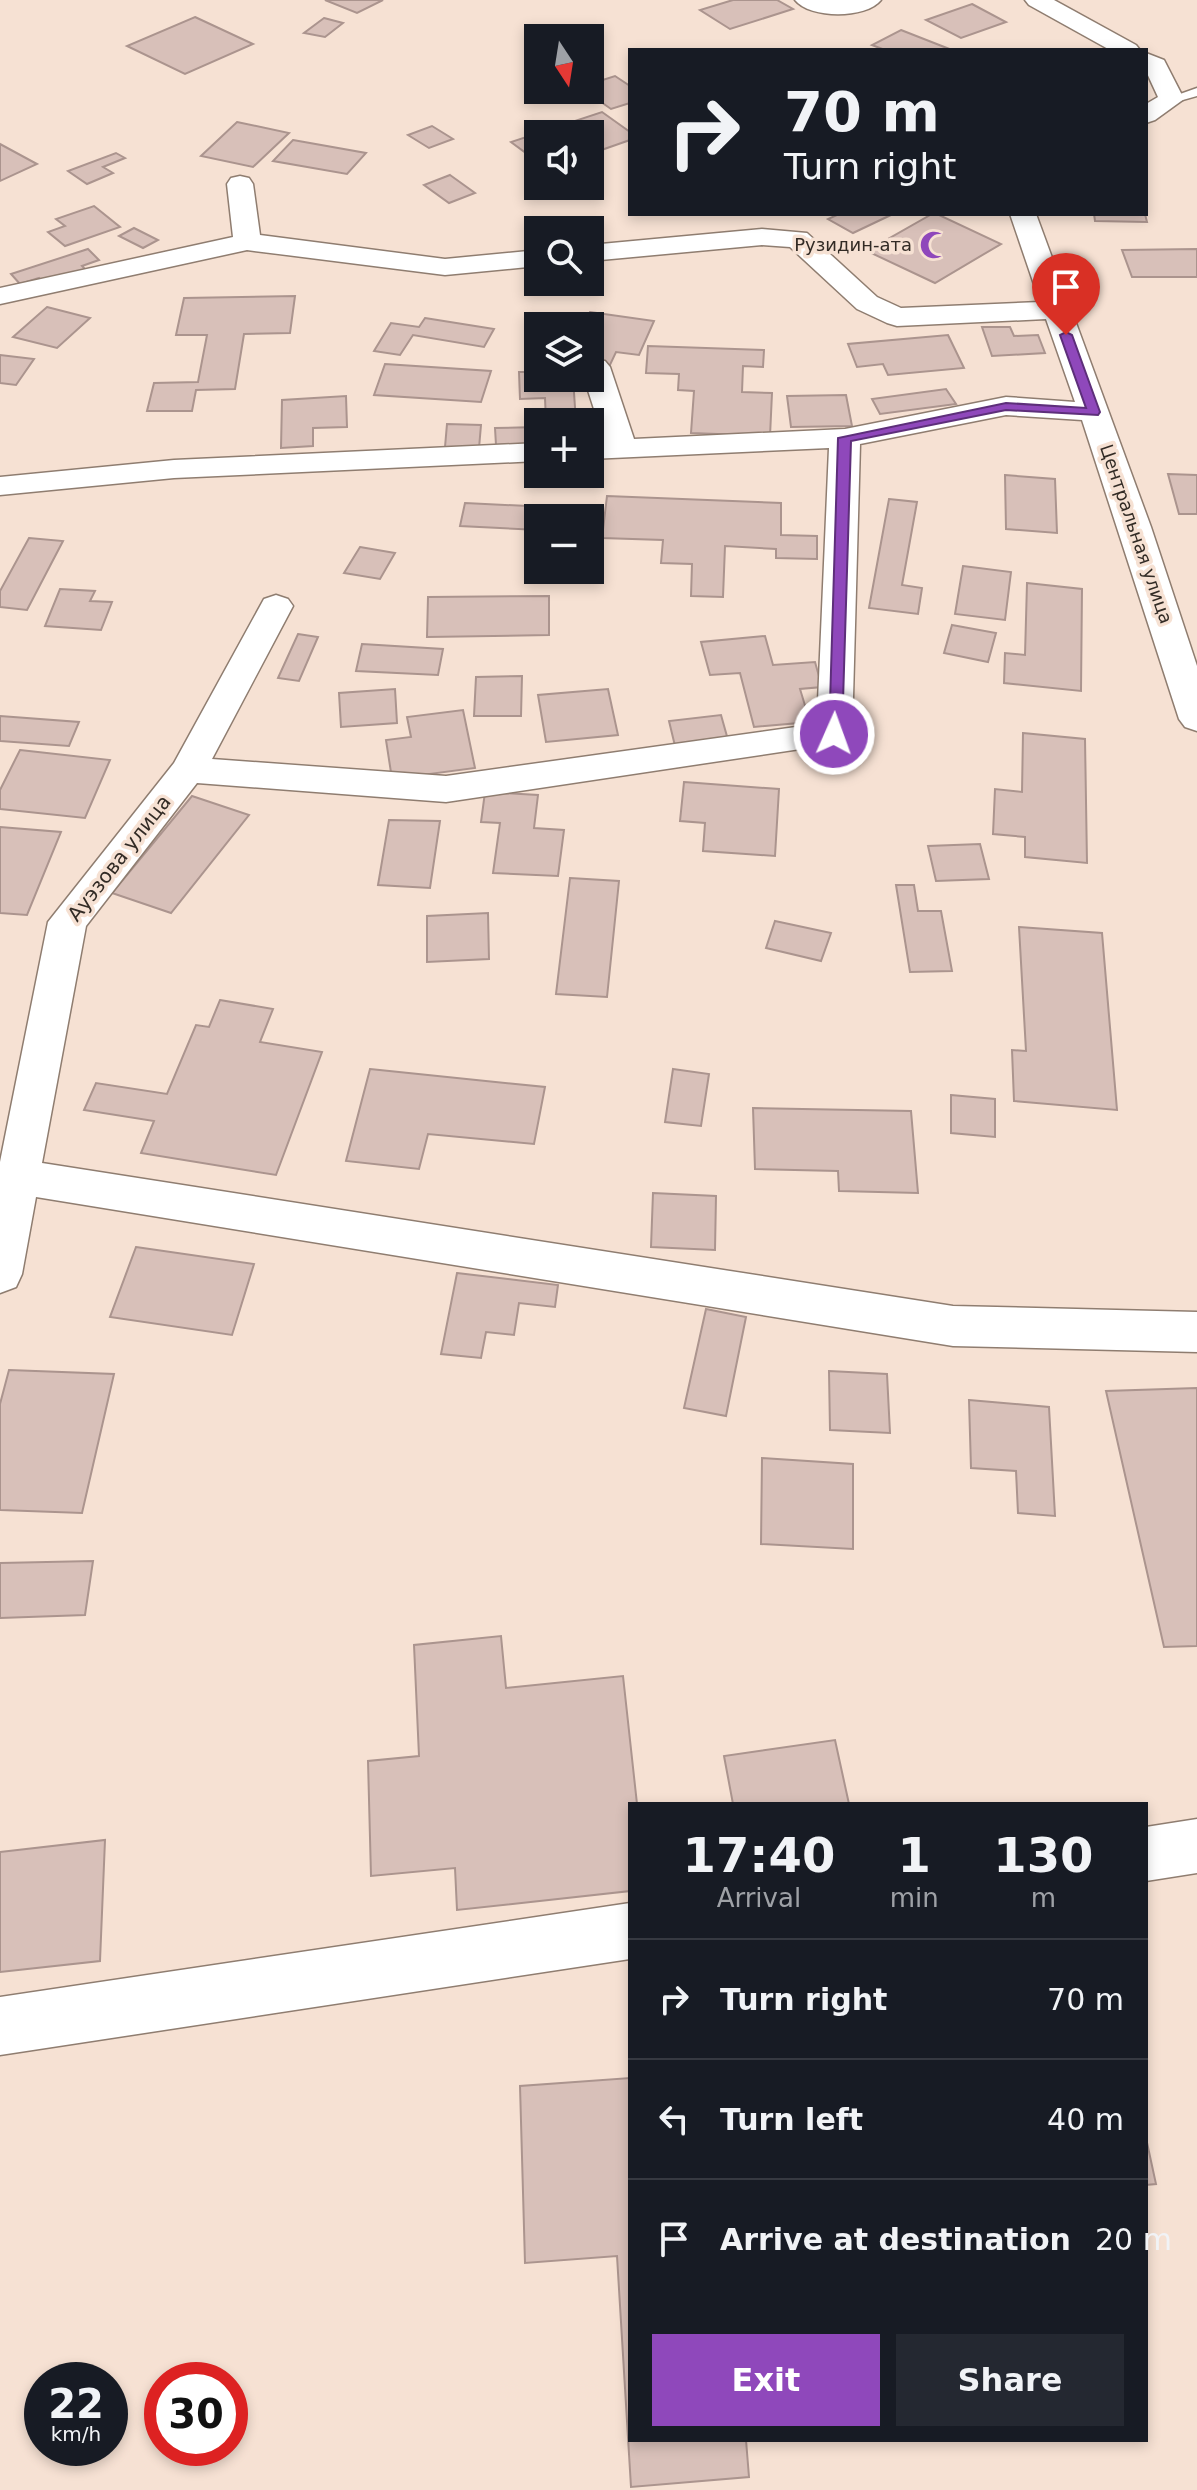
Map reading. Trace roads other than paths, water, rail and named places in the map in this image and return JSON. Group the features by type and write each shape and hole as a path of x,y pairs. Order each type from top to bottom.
{"street":[{"path":"807,0 818,5 838,7 858,5 869,0"},
{"path":"1037,0 1124,48"},
{"path":"1148,61 1155,65 1172,99 1148,114"},
{"path":"240,184 247,242"},
{"name":"Центральная улица","path":"1024,216 1135,527 1197,719"},
{"path":"604,251 756,225 797,239 867,303 897,317 1057,310"},
{"path":"0,296 247,242 445,267 524,259"},
{"path":"603,392 622,448"},
{"path":"604,449 845,438 1006,406 1094,412"},
{"path":"188,770 446,789 834,734 845,438"},
{"path":"0,486 174,469 524,453"},
{"name":"Ауэзова улица","path":"0,1274 21,1177 67,922 188,770 276,606"},
{"path":"21,1177 953,1326 1197,1332"},
{"path":"1148,1854 1197,1846"},
{"path":"0,2026 628,1931"}],"lane":[{"path":"1172,99 1197,92"}],"place":[{"name":"Рузидин-ата","path":"934,245"}]}
